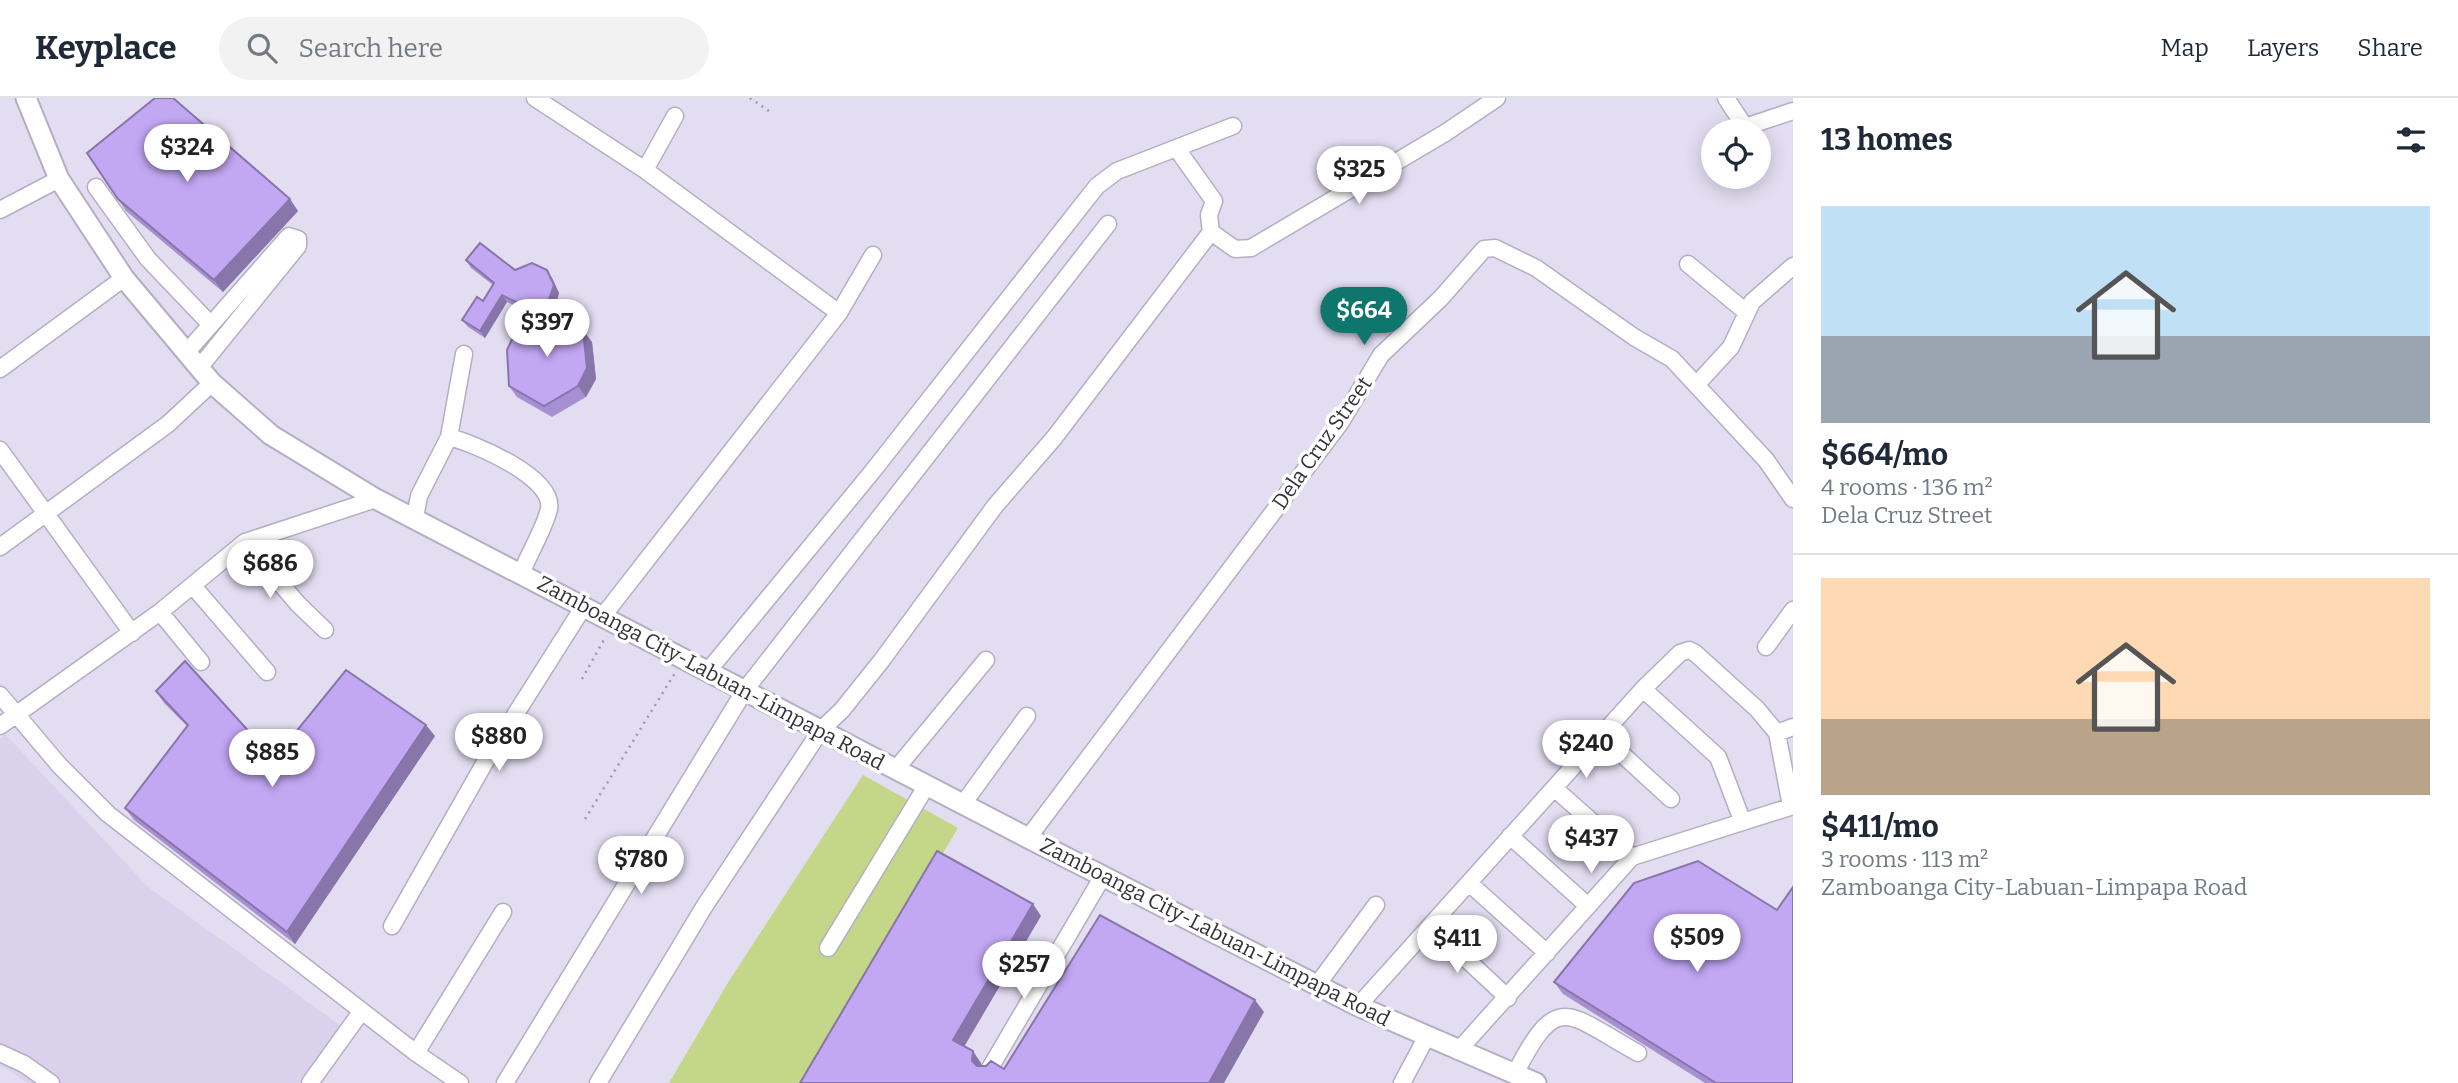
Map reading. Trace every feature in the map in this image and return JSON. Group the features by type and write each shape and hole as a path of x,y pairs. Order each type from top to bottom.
{"main road":[{"name":"Zamboanga City-Labuan-Limpapa Road","path":"26,98 60,179 124,278 212,383 271,435 376,499 1028,838 1358,1006 1526,1080"}],"street":[{"path":"535,98 645,170 839,313"},
{"path":"1211,232 1235,249 1251,248 1446,133 1497,98"},
{"path":"1726,98 1745,127 1793,111"},
{"path":"645,170 675,116"},
{"path":"708,671 872,472 1097,186 1118,171 1233,126"},
{"path":"598,1083 704,907 821,730 842,710 882,660 995,506 1054,438 1211,232 1209,215 1214,201 1177,149"},
{"path":"0,210 60,179"},
{"path":"96,187 148,259 211,325"},
{"path":"505,1083 745,690 1108,224"},
{"path":"289,236 298,239 298,246 193,360 211,325 289,236"},
{"name":"Dela Cruz Street","path":"1028,838 1334,432 1369,379 1381,355 1441,298 1484,249 1495,248 1536,268 1634,337 1672,359 1790,488"},
{"path":"608,619 839,313 873,255"},
{"path":"1688,264 1746,312"},
{"path":"1697,384 1731,347 1752,302 1793,266"},
{"path":"0,369 124,278"},
{"path":"415,517 419,496 449,436 464,354"},
{"path":"0,547 168,424 212,383"},
{"path":"449,436 475,443 537,481 546,494 549,507 521,574"},
{"path":"0,450 132,633"},
{"path":"0,726 73,677 160,612 245,542 376,499"},
{"path":"245,542 298,604 325,630"},
{"path":"193,586 267,672"},
{"path":"392,926 484,764 584,606"},
{"path":"1766,647 1793,610"},
{"path":"160,612 201,662"},
{"path":"1358,1006 1643,689 1680,653 1689,650 1756,709 1777,733 1792,806 1632,857 1458,1051"},
{"path":"896,769 986,660"},
{"path":"1643,689 1718,757 1742,820"},
{"path":"0,695 59,765 108,814 416,1053 442,1078 460,1083"},
{"path":"963,804 1027,716"},
{"path":"1777,733 1793,727"},
{"path":"1601,735 1671,799"},
{"path":"828,948 927,785"},
{"path":"1554,788 1632,857"},
{"path":"1510,836 1588,906"},
{"path":"990,1068 1103,876"},
{"path":"1469,883 1548,953"},
{"path":"1317,985 1376,905"},
{"path":"416,1053 503,912"},
{"path":"1430,926 1508,998"},
{"path":"310,1083 362,1012"},
{"path":"1526,1080 1545,1024 1559,1016 1572,1016 1638,1053"},
{"path":"1402,1083 1427,1036"},
{"path":"0,1053 24,1064 51,1083"}],"path":[{"path":"750,98 769,111"},
{"path":"582,679 608,619"},
{"path":"585,819 684,659"}],"shaded area":[{"path":"5,734 148,887 341,1026 299,1083 28,1083 0,1065 0,738"}],"green space":[{"path":"863,775 958,828 804,1083 669,1083 729,981"}],"building":[{"path":"155,98 173,98 290,199 214,280 118,199 87,153"},
{"path":"480,243 515,270 532,263 547,270 554,285 548,302 528,308 502,295 480,331 462,320 477,297 483,301 494,283 466,260"},
{"path":"552,312 583,330 587,368 578,386 544,406 509,386 507,350 515,333"},
{"path":"185,661 274,759 346,670 426,725 287,932 125,808 188,725 156,691"},
{"path":"937,851 1033,904 953,1040 973,1051 972,1061 977,1066 986,1066 991,1061 1004,1069 1100,915 1255,1000 1209,1083 800,1083"},
{"path":"1698,861 1777,910 1793,887 1793,1083 1716,1083 1554,982 1634,883"}]}
